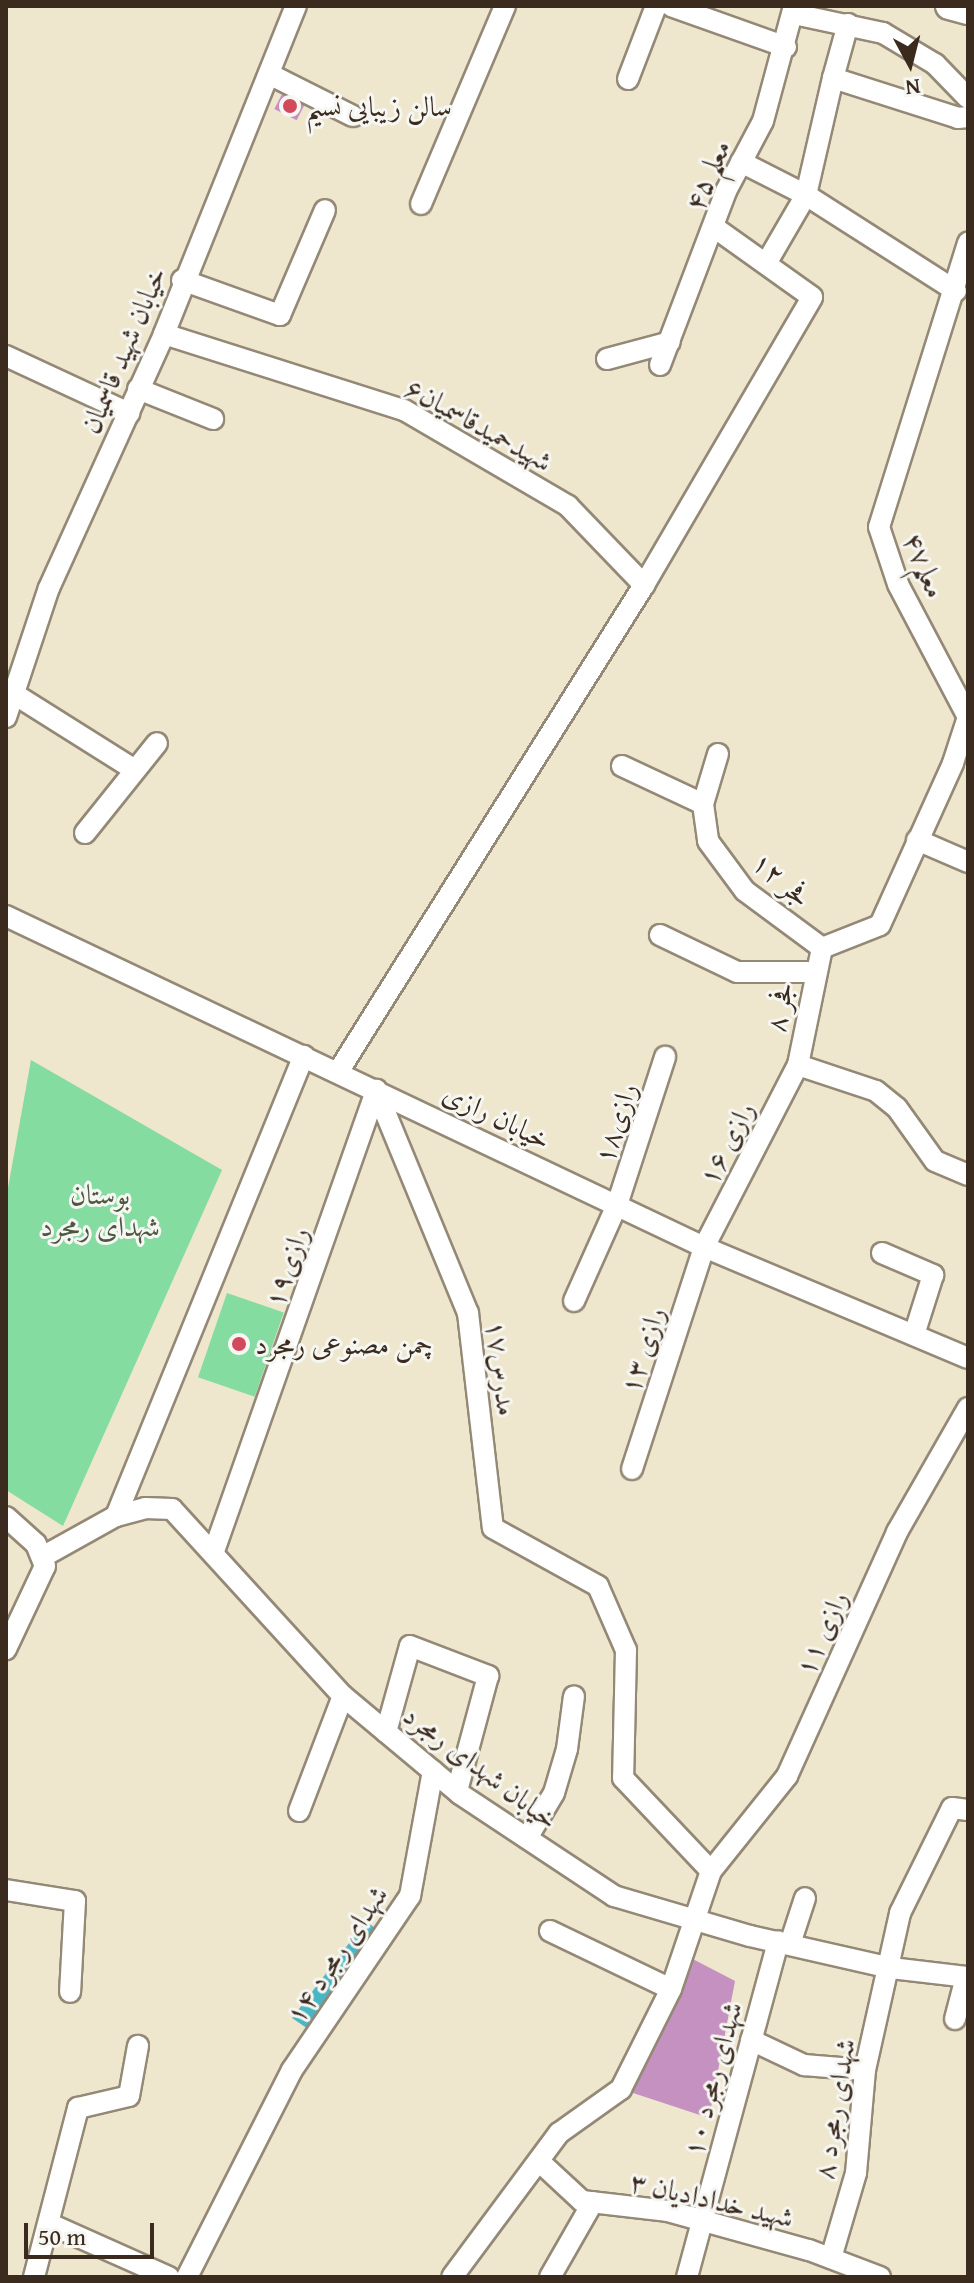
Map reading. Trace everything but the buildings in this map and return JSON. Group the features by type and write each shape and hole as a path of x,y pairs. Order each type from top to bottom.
{"main road":[{"path":"949,6 968,11"}],"street":[{"name":"خیابان شهید قاسمیان","path":"6,717 11,692 49,588 164,334 182,280 296,6"},
{"path":"421,204 505,6"},
{"path":"628,79 656,6"},
{"path":"671,6 786,47"},
{"path":"794,10 883,33 935,64 962,92 942,113"},
{"name":"معلم ۴۵","path":"660,365 741,162 763,121 794,10"},
{"path":"767,262 806,195 848,24"},
{"path":"269,74 353,116"},
{"path":"833,78 942,113 968,117"},
{"path":"741,162 806,195 956,291"},
{"path":"182,280 280,315 325,210"},
{"path":"338,1072 644,585 812,297 714,227"},
{"name":"معلم۴۷","path":"822,948 880,925 917,840 960,765 968,717 898,584 879,527 956,291 968,243"},
{"name":"شهیدحمیدقاسمیان۶","path":"164,334 404,410 568,506 644,585"},
{"path":"607,359 670,342"},
{"path":"6,356 129,413"},
{"path":"138,389 213,419"},
{"path":"11,692 135,770"},
{"path":"85,833 157,743"},
{"name":"فجر ۱۲","path":"718,754 703,804 708,841 745,891 822,948"},
{"path":"622,766 703,804"},
{"path":"917,840 968,862"},
{"name":"خیابان رازی","path":"6,916 704,1247 968,1358"},
{"path":"660,935 737,972 814,972"},
{"name":"فجر ۸","path":"822,948 814,972 798,1065 876,1091 897,1108 935,1161 968,1175"},
{"path":"116,1516 304,1056"},
{"name":"رازی۱۸","path":"574,1301 617,1205 665,1057"},
{"name":"رازی ۱۶","path":"704,1247 798,1065"},
{"name":"رازی۱۹","path":"214,1551 376,1090"},
{"name":"مدرس۱۷","path":"376,1090 468,1313 493,1528 598,1586 626,1650 623,1778 711,1871"},
{"name":"رازی ۱۳","path":"632,1469 704,1247"},
{"path":"882,1253 933,1275 914,1335"},
{"name":"رازی ۱۱","path":"452,2277 541,2163 559,2133 621,2089 671,1989 711,1871 787,1776 897,1532 968,1408"},
{"name":"خیابان شهدای رمجرد","path":"44,1556 116,1516 145,1508 172,1509 214,1551 343,1696 457,1791 614,1896 694,1921 891,1968 967,1977"},
{"path":"6,1517 44,1556 45,1566 6,1649"},
{"path":"386,1732 410,1646 488,1676 457,1791"},
{"path":"299,1811 343,1696"},
{"path":"527,1838 554,1793 567,1749 574,1696"},
{"name":"شهدای رمجرد ۱۴","path":"187,2277 292,2070 410,1896 433,1771"},
{"name":"شهدای رمجرد ۸","path":"831,2258 856,2173 865,2070 891,1968 900,1913 952,1808 968,1810"},
{"path":"6,1890 75,1901 70,1992"},
{"name":"شهدای رمجرد ۱۰","path":"687,2277 751,2040 784,1943 805,1898"},
{"path":"550,1931 671,1989"},
{"path":"955,2019 967,1977"},
{"path":"751,2040 804,2065 865,2070"},
{"path":"34,2277 52,2225 78,2108 129,2096 138,2046"},
{"name":"شهید خدادادیان ۳","path":"541,2163 582,2201 702,2221 831,2258 880,2277"},
{"path":"550,2277 593,2202"},
{"path":"52,2225 169,2277"}],"green space":[{"name":"بوستان شهدای رمجرد","path":"31,1060 222,1170 63,1526 6,1490 6,1199"},
{"name":"چمن مصنوعی رمجرد","path":"227,1293 284,1313 255,1397 198,1377"}],"water":[{"path":"366,1921 384,1935 320,2037 292,2018"}],"place":[{"name":"سالن زیبایی نسیم","path":"290,106"},
{"name":"چمن مصنوعی رمجرد","path":"239,1344"}]}
